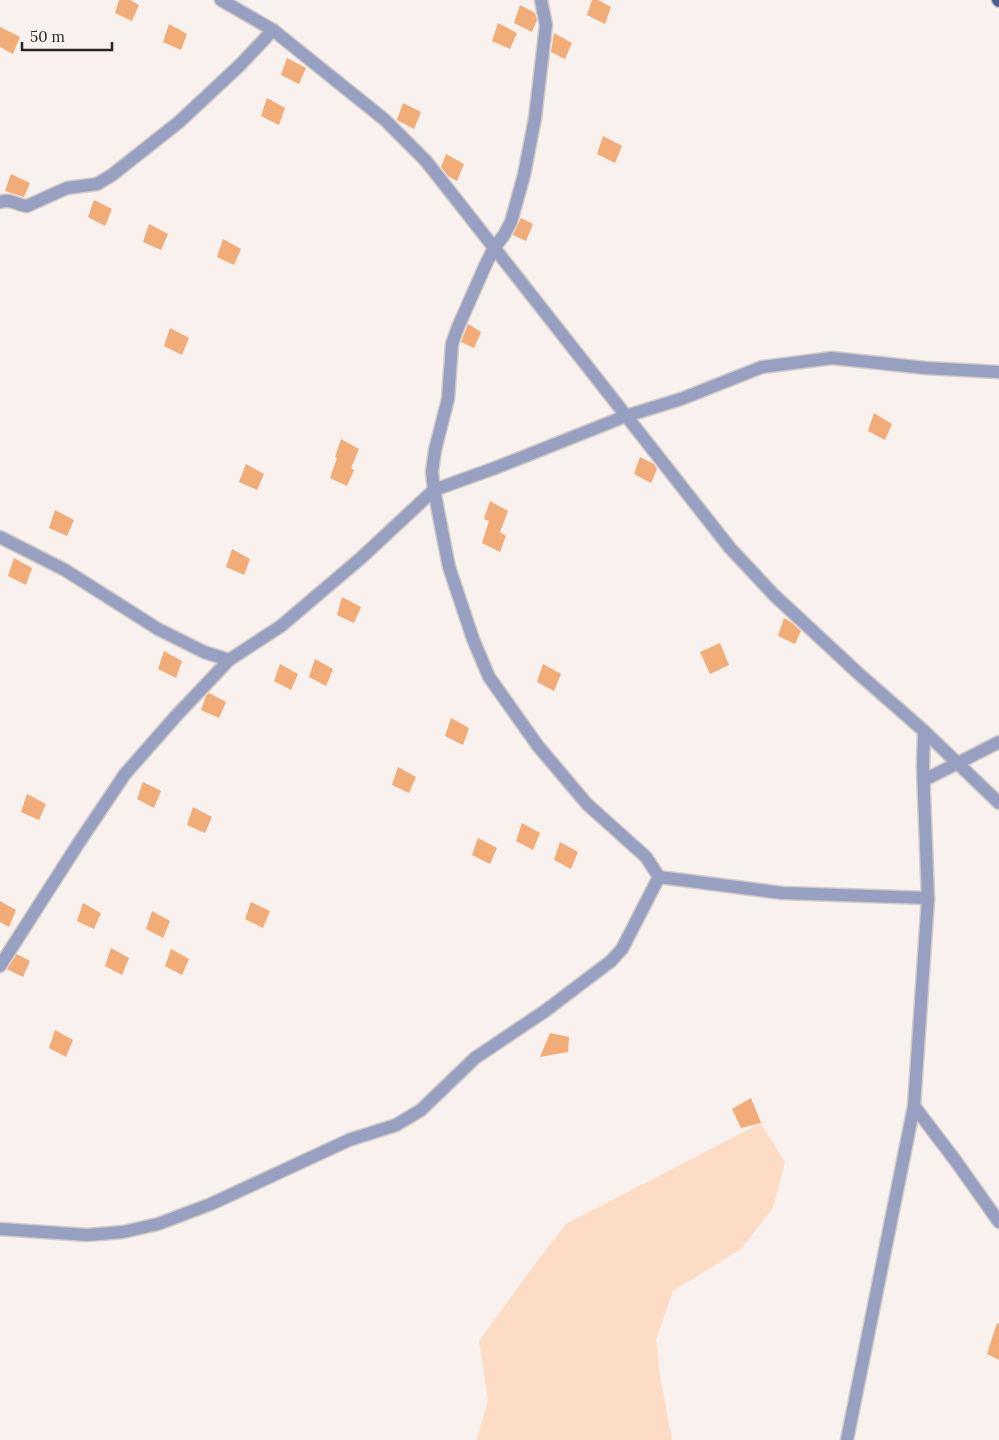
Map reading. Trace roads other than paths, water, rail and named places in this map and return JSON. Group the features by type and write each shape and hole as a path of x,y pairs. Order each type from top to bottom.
{"street":[{"path":"221,0 235,4 273,30 385,120 426,161 730,548 774,595 859,674 924,730 999,802"},
{"path":"541,0 546,24 544,45 535,118 524,175 511,222 494,248 452,344 448,399 435,450 432,472 449,567 473,639 489,677 538,746 587,804 646,857 659,876 782,894 928,898"},
{"path":"0,202 10,200 21,206 26,206 67,188 97,184 112,175 179,122 240,65 273,30"},
{"path":"0,966 125,774 176,716 229,660 281,626 361,558 434,490 626,416 681,398 762,367 832,358 926,368 999,372"},
{"path":"0,537 65,570 158,629 204,652 229,660"},
{"path":"847,1440 914,1106 928,898 924,730"},
{"path":"924,780 999,742"},
{"path":"0,1229 87,1235 123,1232 158,1224 211,1204 349,1140 396,1125 420,1110 475,1058 545,1011 610,961 622,949 659,876"},
{"path":"914,1106 999,1222"}]}
